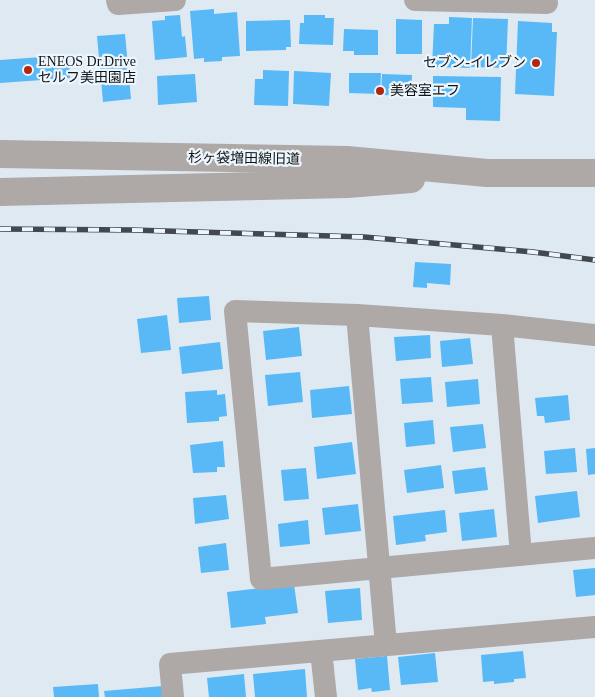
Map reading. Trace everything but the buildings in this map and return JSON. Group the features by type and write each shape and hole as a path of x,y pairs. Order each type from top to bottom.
{"street":[{"path":"117,0 118,4 175,0"},
{"path":"415,0 547,3 546,0"},
{"name":"杉ヶ袋増田線旧道","path":"0,154 347,160 487,173"},
{"name":"杉ヶ袋増田線旧道","path":"0,192 346,184 487,173 595,173"},
{"path":"595,335 502,325 357,315 235,311 261,580 595,548"},
{"path":"357,315 386,645"},
{"path":"502,325 521,556"},
{"path":"173,697 170,664 595,627"},
{"path":"321,651 326,697"}],"railway":[{"path":"0,229 132,230 364,237 533,252 595,260"}],"place":[{"name":"セブン-イレブン","path":"536,63"},
{"name":"ENEOS Dr.Drive セルフ美田園店","path":"28,70"},
{"name":"美容室エフ","path":"380,91"}]}
